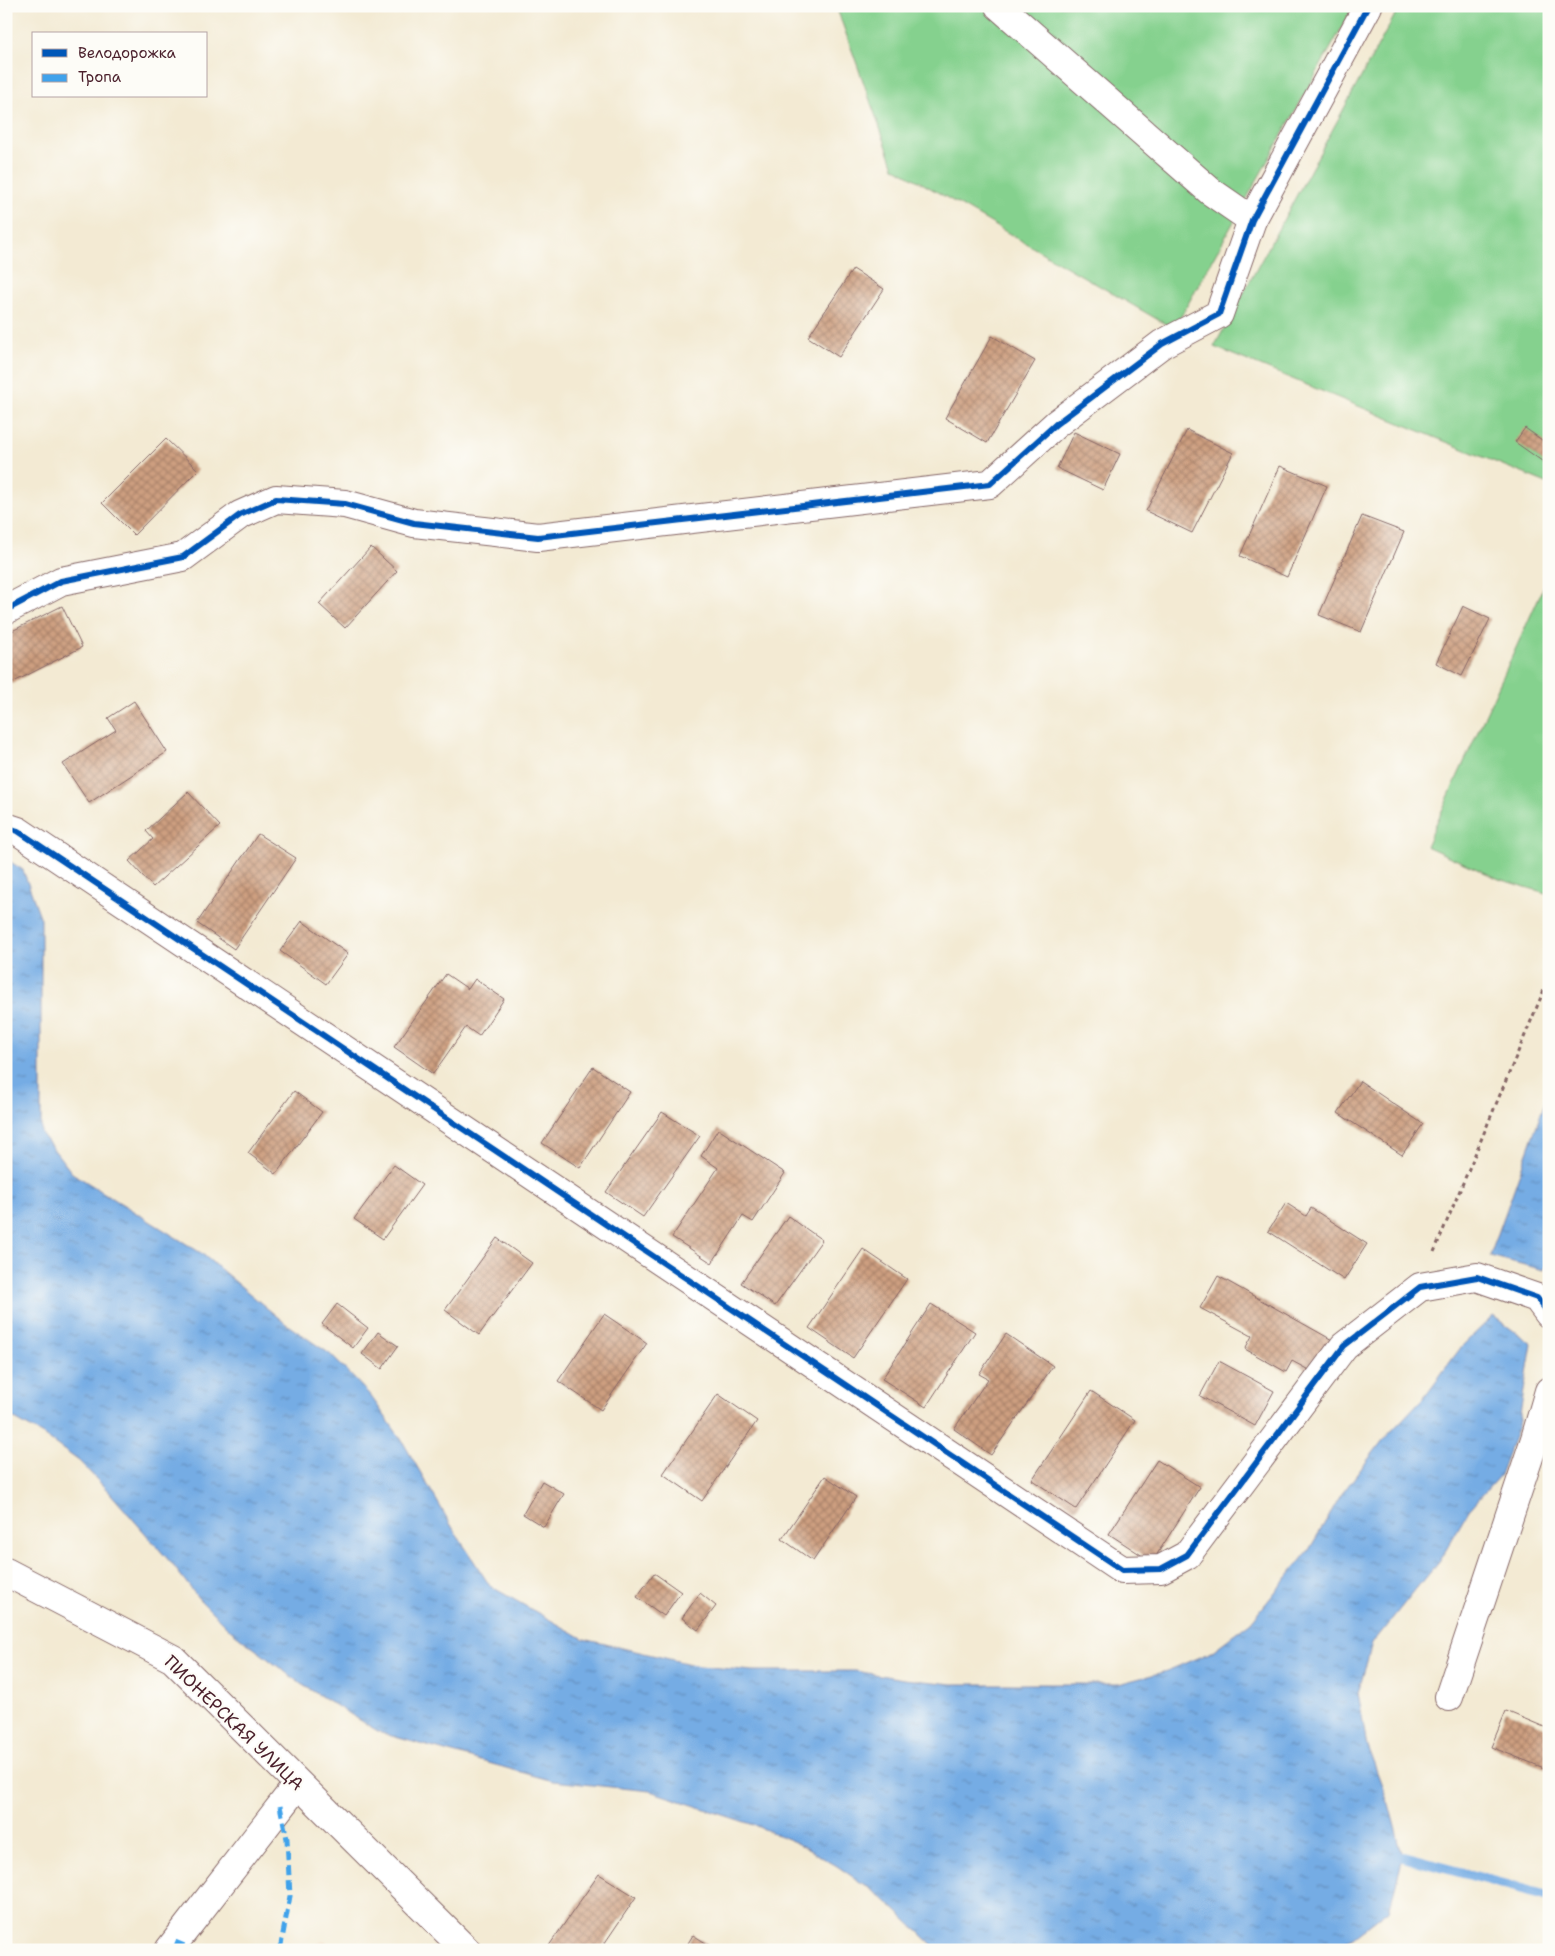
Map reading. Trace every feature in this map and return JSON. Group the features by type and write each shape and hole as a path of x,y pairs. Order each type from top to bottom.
{"street":[{"path":"999,6 1210,191 1252,220"},
{"path":"6,610 61,581 183,557 240,515 276,499 345,504 414,523 538,537 990,484 1056,424 1162,344 1219,314 1252,220 1368,6"},
{"path":"6,826 26,836 1122,1570 1161,1569 1186,1555 1344,1346 1420,1287 1478,1277 1537,1298 1549,1314"},
{"path":"1449,1697 1535,1439 1549,1391"},
{"name":"ПИОНЕРСКАЯ УЛИЦА","path":"6,1572 173,1659 466,1950"},
{"path":"169,1950 298,1784"}],"path":[{"path":"1420,1287 1549,978"}],"shaded area":[{"path":"324,1940 336,1950 308,1950"}],"green space":[{"path":"836,6 1354,6 1174,329 894,167"},
{"path":"1403,6 1549,6 1549,484 1214,347 1396,13"},
{"path":"1549,575 1549,894 1499,879 1426,846"}],"water":[{"path":"6,859 23,870 41,919 41,1133 72,1173 201,1253 286,1324 330,1354 370,1395 401,1439 455,1532 490,1586 584,1639 699,1666 753,1671 855,1671 953,1684 1118,1684 1167,1671 1211,1652 1251,1622 1309,1550 1341,1495 1383,1440 1424,1397 1462,1346 1493,1316 1532,1344 1518,1426 1500,1475 1469,1510 1443,1555 1372,1644 1358,1693 1367,1746 1389,1804 1403,1857 1389,1910 1354,1937 1326,1950 938,1950 882,1897 837,1866 797,1843 757,1826 650,1791 553,1781 381,1733 301,1684 230,1630 199,1599 172,1564 110,1493 79,1461 43,1435 6,1414"},
{"path":"1549,1091 1549,1257 1544,1270 1490,1256"}],"building":[{"path":"853,269 884,289 839,357 808,337"},
{"path":"992,336 1035,361 987,443 945,418"},
{"path":"1525,428 1549,445 1549,466 1515,442"},
{"path":"1187,430 1233,453 1192,533 1146,511"},
{"path":"1074,432 1120,454 1103,490 1057,468"},
{"path":"166,439 198,470 134,535 102,503"},
{"path":"1280,466 1327,486 1287,577 1240,556"},
{"path":"1362,516 1404,532 1361,632 1319,615"},
{"path":"371,547 397,571 345,628 319,604"},
{"path":"62,606 82,647 6,686 6,634"},
{"path":"1463,606 1490,619 1462,676 1436,663"},
{"path":"134,701 167,752 89,803 63,764 116,730 108,718"},
{"path":"188,792 220,826 153,887 129,861 153,839 146,831"},
{"path":"258,834 296,858 234,949 197,923"},
{"path":"302,921 348,954 326,984 280,951"},
{"path":"446,974 468,989 475,979 504,999 479,1036 466,1027 433,1074 394,1047"},
{"path":"593,1067 630,1092 580,1168 542,1143"},
{"path":"1360,1081 1423,1124 1402,1155 1338,1113"},
{"path":"294,1091 322,1112 276,1174 248,1153"},
{"path":"662,1112 700,1136 643,1217 606,1192"},
{"path":"718,1129 785,1173 753,1222 743,1216 712,1263 672,1237 718,1168 701,1156"},
{"path":"394,1165 422,1185 383,1239 354,1219"},
{"path":"1286,1203 1306,1216 1311,1208 1367,1244 1344,1280 1268,1231"},
{"path":"788,1216 822,1240 775,1306 741,1283"},
{"path":"497,1238 532,1263 479,1335 445,1310"},
{"path":"863,1249 907,1279 853,1358 809,1328"},
{"path":"1218,1276 1334,1341 1316,1374 1292,1361 1286,1372 1245,1349 1252,1336 1200,1308"},
{"path":"337,1304 368,1328 353,1348 322,1324"},
{"path":"931,1304 975,1332 926,1407 882,1379"},
{"path":"604,1314 647,1343 601,1410 558,1381"},
{"path":"378,1332 398,1346 382,1369 362,1354"},
{"path":"1006,1334 1053,1366 991,1455 954,1429 988,1379 979,1374"},
{"path":"1219,1361 1274,1391 1255,1426 1200,1396"},
{"path":"1091,1391 1135,1420 1076,1509 1032,1480"},
{"path":"718,1394 757,1421 702,1501 663,1474"},
{"path":"1157,1460 1200,1487 1152,1562 1109,1534"},
{"path":"825,1476 856,1497 813,1561 782,1539"},
{"path":"542,1481 564,1494 544,1527 523,1514"},
{"path":"654,1573 681,1592 664,1616 637,1597"},
{"path":"700,1593 716,1606 698,1630 682,1618"},
{"path":"1506,1711 1549,1729 1549,1770 1491,1747"},
{"path":"599,1874 636,1897 600,1950 546,1950"},
{"path":"693,1935 717,1950 684,1950"}],"waterway":[{"path":"1403,1857 1549,1896"}],"marked path":[{"path":"280,1806 287,1839 290,1896 280,1950"},
{"path":"175,1942 194,1950"}],"cycle path":[{"path":"6,610 61,581 183,557 240,515 276,499 345,504 414,523 538,537 990,484 1056,424 1162,344 1219,314 1252,220 1368,6"},
{"path":"6,827 18,831 1122,1570 1161,1569 1187,1555 1344,1346 1420,1287 1477,1277 1537,1298 1549,1314"}]}
